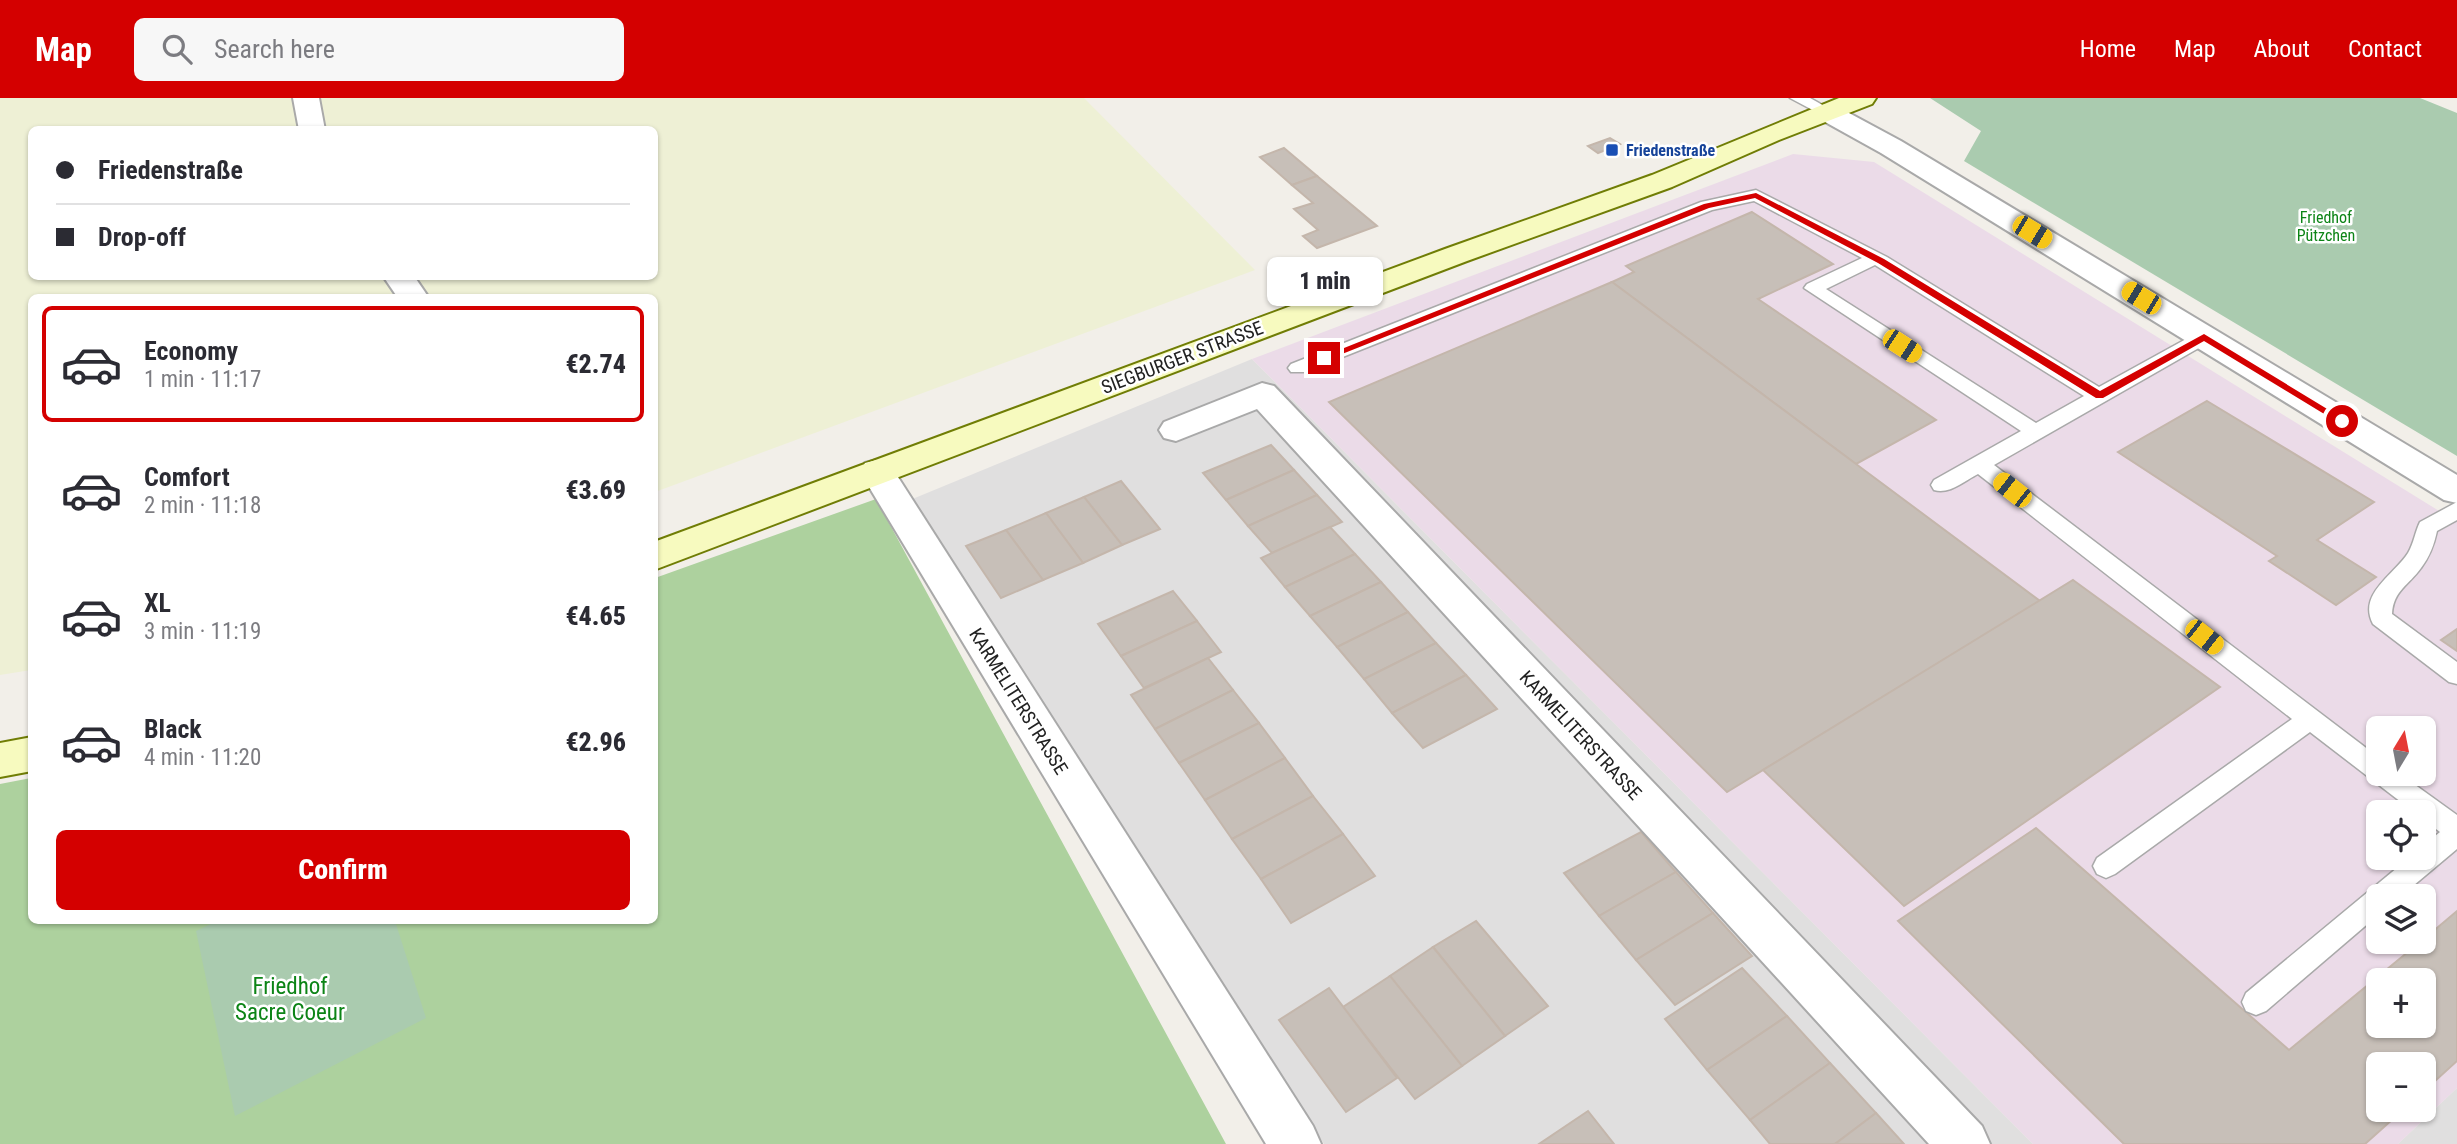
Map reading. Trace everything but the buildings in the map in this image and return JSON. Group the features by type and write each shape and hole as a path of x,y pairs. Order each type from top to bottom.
{"main road":[{"name":"SIEGBURGER STRASSE","path":"658,555 1443,259 1662,181 1770,134 1863,98"},
{"path":"0,760 28,755"}],"street":[{"path":"306,98 311,126"},
{"path":"1827,112 1879,140 2457,491"},
{"name":"KARMELITERSTRASSE","path":"1176,430 1262,394 1964,1144"},
{"name":"KARMELITERSTRASSE","path":"877,472 1295,1144"}],"lane":[{"path":"1798,98 1827,112"},
{"path":"1298,368 1707,206 1756,195 1875,258 2099,396"},
{"path":"1875,258 1813,288 2036,432"},
{"path":"1941,485 2204,337"},
{"path":"1979,464 2366,761"},
{"path":"2457,510 2428,527 2420,553 2402,577 2385,590 2380,602 2381,618 2457,675"},
{"path":"2106,866 2310,719"},
{"path":"2396,884 2457,832 2398,786"},
{"path":"2256,1002 2366,910"}],"shaded area":[{"path":"1793,154 1874,162 2457,522 2457,1088 2436,1108 2436,1052 2366,1052 2366,1122 2421,1122 2398,1144 2033,1144 1252,359"},
{"path":"1252,359 2033,1144 1324,1144 910,500"},
{"path":"2457,1088 2457,1144 2398,1144 2421,1122 2436,1122 2436,1108"}],"green space":[{"path":"0,98 1084,98 1255,270 658,491 658,294 28,294 28,670 0,675"},
{"name":"Friedhof Pützchen","path":"1930,98 2420,98 2457,113 2457,456 1964,161 1981,131"},
{"path":"876,499 1226,1144 0,1144 0,784 28,779 28,924 658,924 658,577"},
{"name":"Friedhof Sacre Coeur","path":"211,924 396,924 426,1018 235,1116 196,931"}],"place":[{"name":"Friedenstraße","path":"1612,150"}],"route":[{"path":"1324,358 1707,206 1756,195 1881,261 2099,396 2204,337 2342,421"}]}
